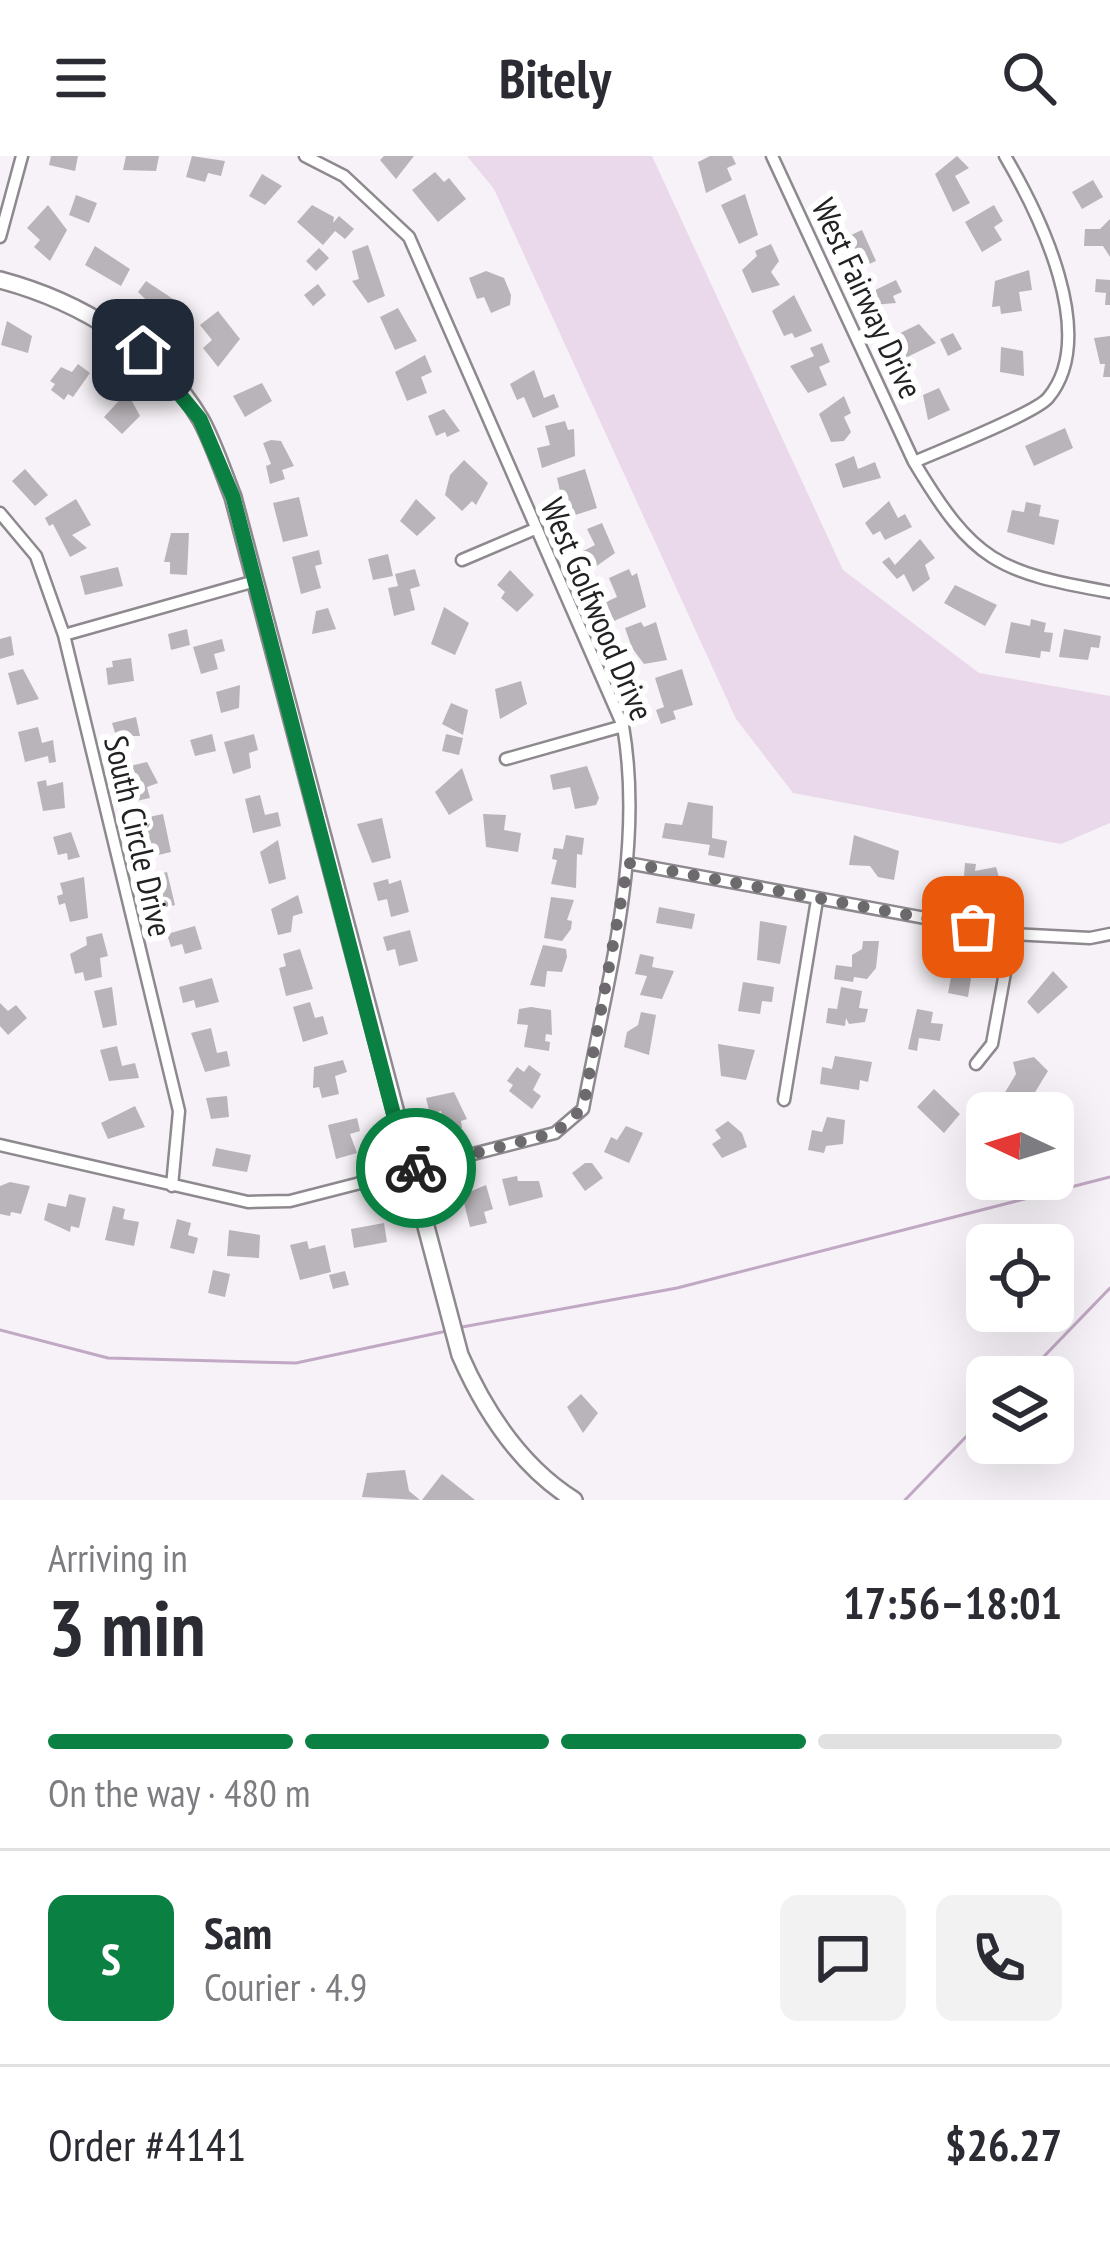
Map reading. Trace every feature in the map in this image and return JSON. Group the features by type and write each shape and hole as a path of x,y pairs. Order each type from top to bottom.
{"street":[{"path":"0,237 22,156"},
{"name":"West Golfwood Drive","path":"0,1144 248,1202 290,1201 555,1133 583,1108 628,863 631,769 623,726 410,237 344,176 305,156"},
{"name":"West Fairway Drive","path":"772,156 914,462 939,503 982,554 1036,579 1110,592"},
{"path":"914,462 1047,400 1068,356 1058,269 1041,217 1005,156"},
{"path":"0,280 84,312 143,350 200,419 233,497 442,1302 468,1373 502,1431 562,1497"},
{"name":"South Circle Drive","path":"0,513 36,556 64,635 179,1111 172,1186"},
{"path":"462,560 535,529"},
{"path":"64,635 255,581"},
{"path":"506,759 623,726"},
{"path":"628,863 1012,934 1090,938 1110,934"},
{"path":"784,1100 817,900"},
{"path":"976,1064 992,1044 1012,934"}],"shaded area":[{"path":"467,156 652,156 843,570 979,673 1110,696 1110,823 1061,844 793,793 736,719 494,189"}],"building":[{"path":"51,156 78,156 75,171 49,165"},
{"path":"126,156 159,156 156,171 123,170"},
{"path":"192,156 225,161 221,176 208,173 205,182 186,177"},
{"path":"414,156 396,179 380,160"},
{"path":"710,156 732,156 736,164 727,168 732,180 706,193 698,162"},
{"path":"957,156 969,168 955,176 970,203 953,212 935,174"},
{"path":"435,172 444,182 449,178 466,199 438,222 412,190"},
{"path":"262,174 282,186 265,205 249,196"},
{"path":"1093,180 1103,197 1082,209 1072,192"},
{"path":"745,194 758,235 739,244 721,205"},
{"path":"76,195 97,203 89,223 69,215"},
{"path":"48,205 67,230 50,261 34,247 40,240 27,228"},
{"path":"312,205 334,217 333,223 339,216 354,229 345,239 335,231 323,245 297,222"},
{"path":"994,205 1003,221 994,227 1002,240 982,252 965,222"},
{"path":"1110,219 1110,257 1103,246 1084,246 1085,229 1100,229"},
{"path":"862,230 876,261 853,271 846,256 855,252 846,253 840,240"},
{"path":"771,244 779,261 771,272 780,285 752,293 742,270 757,256 755,251"},
{"path":"368,245 385,296 368,303 352,281 359,279 352,251"},
{"path":"95,246 130,269 121,286 85,265"},
{"path":"319,248 329,258 316,271 306,261"},
{"path":"1029,270 1032,290 1019,292 1022,311 1001,314 1000,306 992,307 995,281"},
{"path":"486,271 504,278 511,295 510,305 491,313 484,297 477,299 469,278"},
{"path":"1096,279 1110,280 1110,305 1105,305 1106,293 1095,292"},
{"path":"896,280 902,292 893,296 896,303 872,305 867,294"},
{"path":"146,281 182,305 175,321 169,322 138,292"},
{"path":"318,284 326,295 313,306 304,295"},
{"path":"794,295 812,331 795,338 792,333 784,336 772,311"},
{"path":"398,308 417,341 395,350 380,317"},
{"path":"218,311 240,339 218,367 203,348 212,340 200,325"},
{"path":"7,321 32,336 28,353 1,345"},
{"path":"919,324 936,343 897,362 891,349 901,345 896,335"},
{"path":"953,333 962,349 948,356 940,339"},
{"path":"1110,336 1110,377 1103,377 1105,364 1100,364 1094,338"},
{"path":"822,343 830,362 819,367 827,385 808,393 790,366 814,356 810,348"},
{"path":"1001,347 1023,351 1024,376 1000,372"},
{"path":"425,355 432,372 421,377 427,393 407,401 395,372"},
{"path":"78,364 90,373 73,397 68,394 64,400 51,390 55,384 50,381 61,367 72,372"},
{"path":"534,370 544,398 554,394 559,407 533,418 524,397 517,400 510,384"},
{"path":"262,383 272,401 245,417 233,396"},
{"path":"939,388 950,410 928,420 923,395"},
{"path":"127,392 140,416 122,434 104,417"},
{"path":"844,396 851,413 844,417 851,432 844,441 831,442 819,414"},
{"path":"444,409 460,431 436,436 428,416"},
{"path":"565,421 568,430 574,429 575,456 542,468 537,448 550,445 545,426"},
{"path":"1065,428 1073,448 1034,466 1025,446"},
{"path":"281,441 294,466 282,470 285,479 270,484 266,466 271,464 263,443"},
{"path":"854,456 858,469 875,462 881,478 843,488 835,464"},
{"path":"464,460 488,483 476,505 472,501 462,511 445,495 450,475"},
{"path":"25,469 48,495 35,506 12,481"},
{"path":"585,469 597,508 566,518 557,478"},
{"path":"299,497 308,536 283,542 273,503"},
{"path":"76,499 91,525 72,535 87,548 70,557 45,518"},
{"path":"416,499 436,518 417,536 400,521"},
{"path":"889,501 898,518 905,514 912,527 885,540 880,531 873,535 865,523"},
{"path":"1026,502 1041,505 1039,516 1059,520 1054,545 1007,532 1012,510 1024,512"},
{"path":"602,523 615,553 591,570 583,551 595,545 587,529"},
{"path":"171,533 189,533 187,575 170,574 170,562 164,562"},
{"path":"920,539 935,558 925,565 930,579 913,592 904,574 897,579 882,562 889,557 895,565"},
{"path":"319,550 322,564 315,566 321,588 301,594 292,557"},
{"path":"388,554 393,576 373,580 368,559"},
{"path":"118,567 123,586 85,595 80,576"},
{"path":"415,569 420,586 410,589 415,610 394,616 388,588 398,586 395,574"},
{"path":"629,569 632,576 637,573 646,607 614,621 606,602 617,597 609,578"},
{"path":"510,570 534,595 517,612 501,598 505,592 497,585"},
{"path":"955,585 997,605 985,626 944,603"},
{"path":"444,607 469,623 455,655 431,644"},
{"path":"328,608 336,629 312,634 316,611"},
{"path":"1031,619 1046,623 1044,632 1053,633 1050,652 1041,651 1040,658 1005,653 1011,622 1030,626"},
{"path":"641,622 644,627 656,622 667,660 644,664 632,648 625,628"},
{"path":"187,629 190,645 171,650 168,634"},
{"path":"1064,629 1101,636 1099,648 1091,647 1088,660 1059,657"},
{"path":"11,636 14,655 0,659 0,639"},
{"path":"222,639 225,651 214,654 218,669 201,674 193,647"},
{"path":"131,658 134,681 108,685 106,668 113,667 112,661"},
{"path":"23,669 39,699 17,705 8,673"},
{"path":"682,669 693,705 673,711 676,719 661,724 656,710 664,707 655,678"},
{"path":"521,681 527,704 500,719 495,689"},
{"path":"240,685 239,708 221,713 216,692"},
{"path":"451,703 468,710 463,735 442,724"},
{"path":"136,717 140,736 116,736 112,723"},
{"path":"38,727 42,743 53,740 56,762 49,763 48,756 25,762 18,732"},
{"path":"212,734 216,751 195,756 190,740"},
{"path":"254,734 258,750 249,753 251,768 233,774 224,742"},
{"path":"446,734 463,738 459,755 442,751"},
{"path":"147,762 158,783 147,787 150,798 136,801 130,766"},
{"path":"587,766 599,798 596,805 575,809 570,787 553,790 550,775"},
{"path":"462,768 473,800 449,815 435,792"},
{"path":"46,780 47,786 63,782 65,808 43,811 37,782"},
{"path":"260,795 265,815 278,812 281,826 253,833 245,799"},
{"path":"688,802 713,806 712,838 727,841 724,858 708,855 710,845 662,838 665,823 682,825"},
{"path":"163,814 171,852 150,857 144,818"},
{"path":"483,814 506,815 504,830 521,833 518,852 486,847"},
{"path":"382,818 391,858 372,863 357,824"},
{"path":"71,832 80,857 68,860 67,853 58,855 53,837"},
{"path":"566,835 584,838 582,855 577,854 576,888 551,884 557,860 552,859 554,848 563,849"},
{"path":"854,835 899,851 894,880 878,877 870,866 849,865"},
{"path":"278,840 286,879 269,884 260,852"},
{"path":"965,863 976,864 975,871 996,867 1001,884 1007,885 1005,903 987,901 988,891 963,890"},
{"path":"167,872 175,905 159,909 154,875"},
{"path":"84,877 88,918 70,922 65,903 59,905 60,883"},
{"path":"388,879 389,884 401,880 409,912 391,917 387,899 378,901 373,883"},
{"path":"298,895 303,913 293,916 291,932 278,935 271,909"},
{"path":"551,897 574,900 567,920 572,921 571,929 562,941 544,938"},
{"path":"659,907 695,914 692,929 656,923"},
{"path":"760,921 787,926 780,964 757,960"},
{"path":"195,926 202,949 185,954 182,944 171,947 167,934"},
{"path":"410,930 418,961 399,966 395,949 387,951 383,937"},
{"path":"102,933 108,956 100,958 102,977 85,981 83,972 75,974 70,954 87,945 86,937"},
{"path":"863,941 879,941 876,968 867,979 834,979 836,965 852,967 852,955 862,949"},
{"path":"543,945 566,949 567,957 562,972 547,971 545,987 530,985"},
{"path":"300,949 313,989 286,996 279,968 286,966 283,954"},
{"path":"640,954 654,957 652,967 674,971 662,999 640,995 647,976 635,974"},
{"path":"955,956 974,959 968,997 948,993"},
{"path":"1053,971 1068,987 1038,1014 1027,1002"},
{"path":"212,978 219,1002 196,1008 194,1000 183,1003 179,987"},
{"path":"743,982 774,987 772,1002 762,1001 760,1014 738,1011"},
{"path":"112,987 117,1025 103,1028 94,991"},
{"path":"841,987 862,991 859,1008 868,1009 865,1022 849,1024 846,1018 845,1026 826,1023 828,1008 837,1009"},
{"path":"310,1002 315,1018 323,1016 328,1034 303,1042 293,1007"},
{"path":"0,1003 8,1011 16,1005 27,1018 8,1035 0,1026"},
{"path":"519,1009 551,1010 552,1035 546,1034 545,1041 550,1042 549,1051 524,1047 528,1025 517,1024"},
{"path":"917,1009 933,1012 931,1023 943,1024 940,1041 919,1038 917,1051 908,1049"},
{"path":"641,1012 656,1015 649,1055 624,1047 627,1032 638,1025"},
{"path":"211,1028 217,1053 227,1051 230,1066 205,1072 191,1033"},
{"path":"718,1044 755,1050 746,1080 721,1076"},
{"path":"117,1046 122,1066 135,1063 139,1078 109,1081 100,1050"},
{"path":"835,1056 872,1062 868,1082 860,1080 859,1090 820,1084 822,1067 832,1069"},
{"path":"1034,1057 1048,1071 1035,1092 1005,1092 1016,1074 1013,1062"},
{"path":"343,1060 347,1072 335,1076 339,1094 322,1098 319,1087 313,1088 314,1067"},
{"path":"529,1065 541,1074 533,1090 541,1096 532,1109 509,1091 513,1085 507,1081 517,1067 524,1072"},
{"path":"934,1089 960,1114 944,1133 917,1107"},
{"path":"454,1092 467,1119 461,1121 462,1128 446,1132 441,1111 430,1114 426,1098"},
{"path":"227,1096 229,1117 211,1119 206,1098"},
{"path":"135,1106 145,1127 108,1139 101,1123"},
{"path":"827,1117 845,1120 843,1144 826,1146 824,1153 808,1150 812,1130 822,1132"},
{"path":"357,1118 360,1131 350,1134 357,1153 336,1159 328,1125"},
{"path":"728,1121 742,1133 747,1147 722,1158 712,1144 721,1138 715,1130"},
{"path":"626,1126 643,1133 629,1163 604,1152 611,1137 617,1140"},
{"path":"216,1148 251,1155 247,1172 212,1166"},
{"path":"592,1163 603,1178 585,1191 572,1173"},
{"path":"517,1176 518,1181 539,1181 543,1197 509,1206 502,1179"},
{"path":"10,1182 30,1186 21,1214 11,1212 10,1216 0,1214 0,1186"},
{"path":"486,1185 493,1209 484,1212 487,1223 470,1227 462,1195"},
{"path":"69,1194 86,1198 79,1228 71,1226 70,1232 44,1220 48,1203 66,1207"},
{"path":"113,1206 125,1209 123,1219 139,1222 134,1246 105,1240"},
{"path":"177,1219 191,1223 188,1235 198,1238 194,1254 170,1248"},
{"path":"384,1223 387,1242 354,1248 351,1229"},
{"path":"229,1230 260,1235 259,1258 227,1256"},
{"path":"307,1241 309,1249 325,1245 331,1272 300,1280 290,1245"},
{"path":"213,1270 230,1274 225,1297 208,1293"},
{"path":"345,1271 349,1285 333,1289 329,1275"},
{"path":"581,1394 598,1413 583,1433 567,1407"},
{"path":"405,1470 409,1491 420,1500 362,1497 367,1473"},
{"path":"442,1474 475,1500 422,1500"}],"waterway":[{"path":"462,1327 677,1288 1110,1177"},
{"path":"1044,1356 1110,1288"},
{"path":"0,1330 108,1358 296,1363 447,1331"},
{"path":"905,1500 966,1437"}],"way so far":[{"path":"416,1168 555,1133 583,1108 628,863 973,927"}],"route":[{"path":"143,350 200,419 233,497 408,1170 416,1168"}]}
